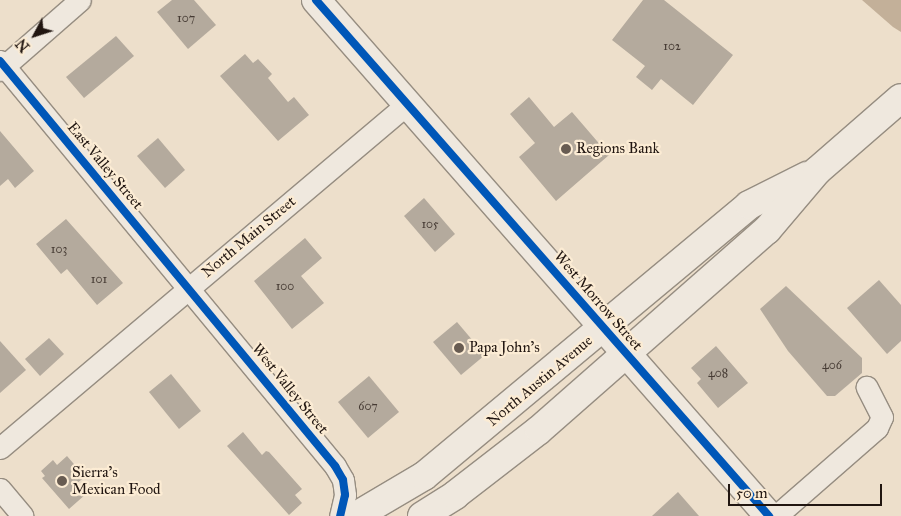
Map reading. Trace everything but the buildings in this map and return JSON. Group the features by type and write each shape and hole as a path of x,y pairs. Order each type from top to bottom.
{"main road":[{"name":"West Morrow Street","path":"316,0 769,516"},
{"name":"North Austin Avenue","path":"422,516 455,496 539,430 767,230 817,171 901,98"},
{"name":"North Austin Avenue","path":"356,516 424,476 749,205 817,171"}],"street":[{"path":"2,66 80,0"},
{"name":"East Valley Street","path":"2,66 189,288"},
{"name":"North Main Street","path":"0,448 407,104"},
{"name":"West Valley Street","path":"189,288 258,371 287,410 335,466 343,480 345,495 340,516"},
{"path":"776,516 877,428 882,418 867,387"},
{"path":"0,489 23,516"}],"shaded area":[{"path":"862,0 901,0 901,32 893,27"}],"cycle path":[{"path":"316,0 769,516"},
{"path":"0,61 335,466 343,480 345,495 340,516"}],"place":[{"name":"Regions Bank","path":"566,149"},
{"name":"Papa John's","path":"459,348"},
{"name":"Sierra's Mexican Food","path":"62,481"}]}
